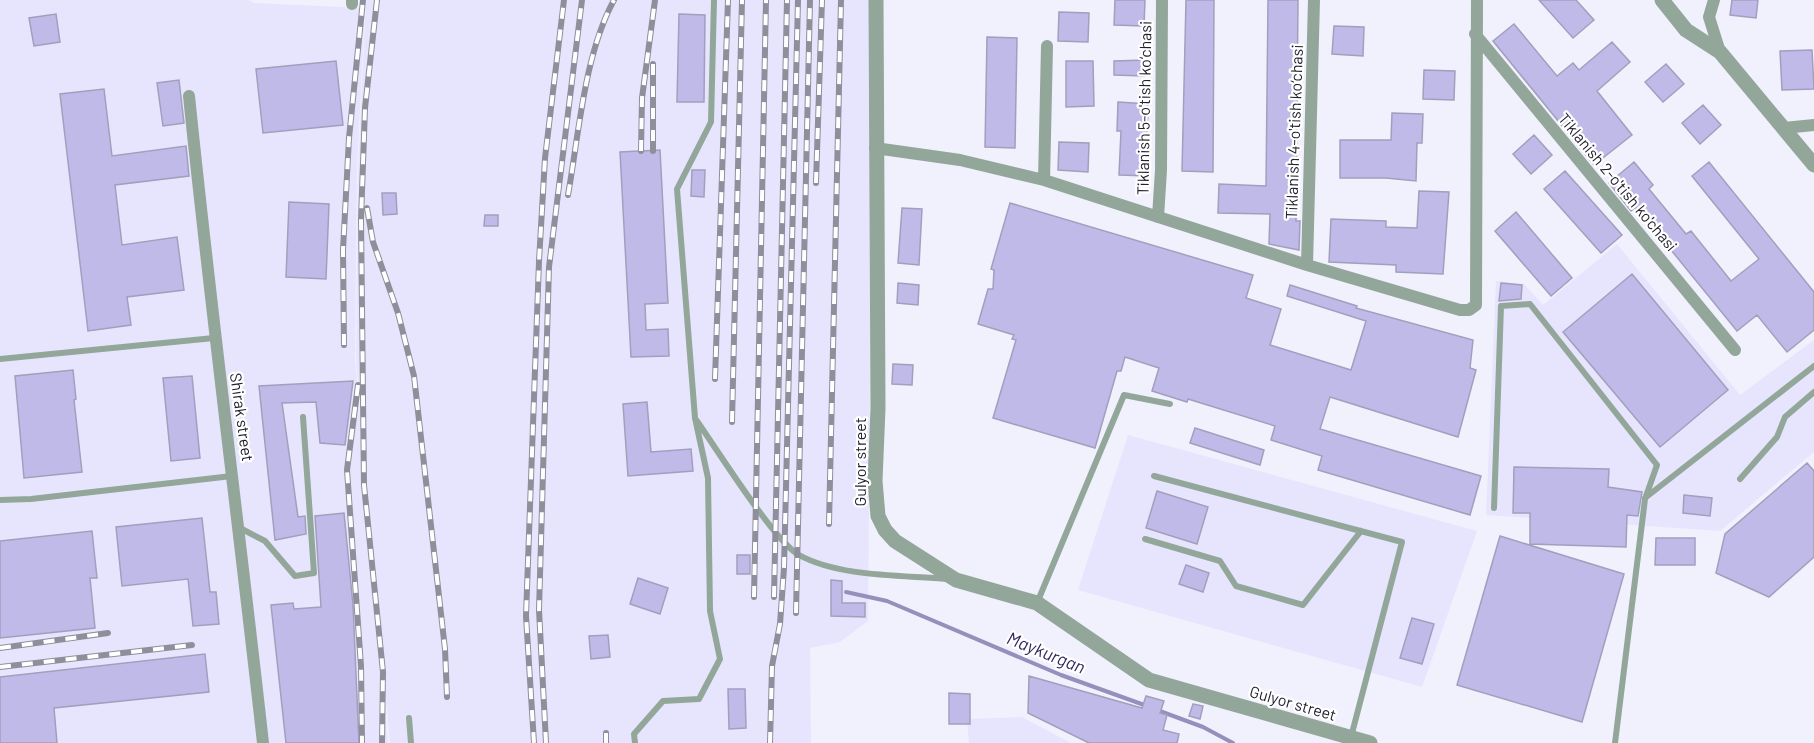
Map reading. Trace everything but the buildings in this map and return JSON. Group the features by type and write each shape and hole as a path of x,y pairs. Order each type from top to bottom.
{"street":[{"name":"Gulyor street","path":"876,0 878,373 875,482 878,516 895,541 956,580 1037,603 1149,680 1370,743"},
{"name":"Tiklanish 5-o'tish ko‘chasi","path":"1158,217 1161,170 1162,0"},
{"name":"Tiklanish 4-o'tish ko‘chasi","path":"1307,265 1314,0"},
{"path":"875,148 960,160 1044,180 1307,265 1460,310 1469,310 1476,304 1475,34 1477,0"},
{"path":"1662,0 1686,30 1720,52 1814,165"},
{"path":"1714,0 1709,17 1720,52"},
{"name":"Tiklanish 2-o'tish ko'chasi","path":"1475,34 1735,350"},
{"path":"1044,180 1047,45"},
{"name":"Shirak street","path":"189,96 214,338 234,476 263,743"},
{"path":"1784,128 1814,125"}],"lane":[{"path":"635,743 634,734 663,701 699,699 720,659 710,611 708,478 695,418 677,189 711,122 714,0"},
{"path":"1494,508 1501,306 1530,304 1657,465 1645,499 1615,743"},
{"path":"0,358 214,338"},
{"path":"1645,499 1814,366"},
{"path":"1740,479 1777,437 1785,417 1814,392"},
{"path":"1037,603 1124,395 1170,404"},
{"path":"240,528 265,541 295,576 314,573 303,417"},
{"path":"695,418 762,513 797,554 833,568 956,580"},
{"path":"0,500 31,499 234,476"},
{"path":"1154,476 1402,542 1351,738"},
{"path":"1145,539 1220,561 1236,586 1304,606 1361,531"},
{"path":"409,718 411,743"}],"shaded area":[{"path":"0,0 249,0 254,3 365,8 357,169 355,358 388,743 0,743"},
{"path":"366,0 873,0 868,621 840,642 810,648 811,743 390,743 356,358 358,170"},
{"path":"1617,244 1740,395 1814,340 1814,452 1720,531 1486,515 1496,281 1524,284 1543,305"},
{"path":"1128,435 1477,531 1422,687 1078,590"},
{"path":"1022,717 1071,743 969,743 967,719"}],"waterway":[{"name":"Maykurgan","path":"846,592 887,601 1061,675 1147,706"},
{"name":"Maykurgan","path":"1157,710 1203,727 1233,743"}],"railway":[{"path":"344,345 343,250 349,138 363,0"},
{"path":"377,0 365,108 361,219 364,485 383,672 382,743"},
{"path":"534,743 526,616 539,261 545,158 564,0"},
{"path":"546,743 539,610 549,267 582,0"},
{"path":"568,195 589,70 604,22 614,0"},
{"path":"641,151 642,98 655,0"},
{"path":"715,379 728,0"},
{"path":"732,422 742,0"},
{"path":"754,597 766,0"},
{"path":"774,597 787,0"},
{"path":"770,743 772,666 780,624 784,568 798,0"},
{"path":"796,613 810,0"},
{"path":"816,183 822,0"},
{"path":"829,524 841,0"},
{"path":"653,64 653,151"},
{"path":"367,208 373,242 398,313 414,376 445,649 447,697"},
{"path":"358,385 347,470 361,666 362,743"},
{"path":"0,648 108,633"},
{"path":"0,667 192,645"},
{"path":"606,733 606,743"}]}
